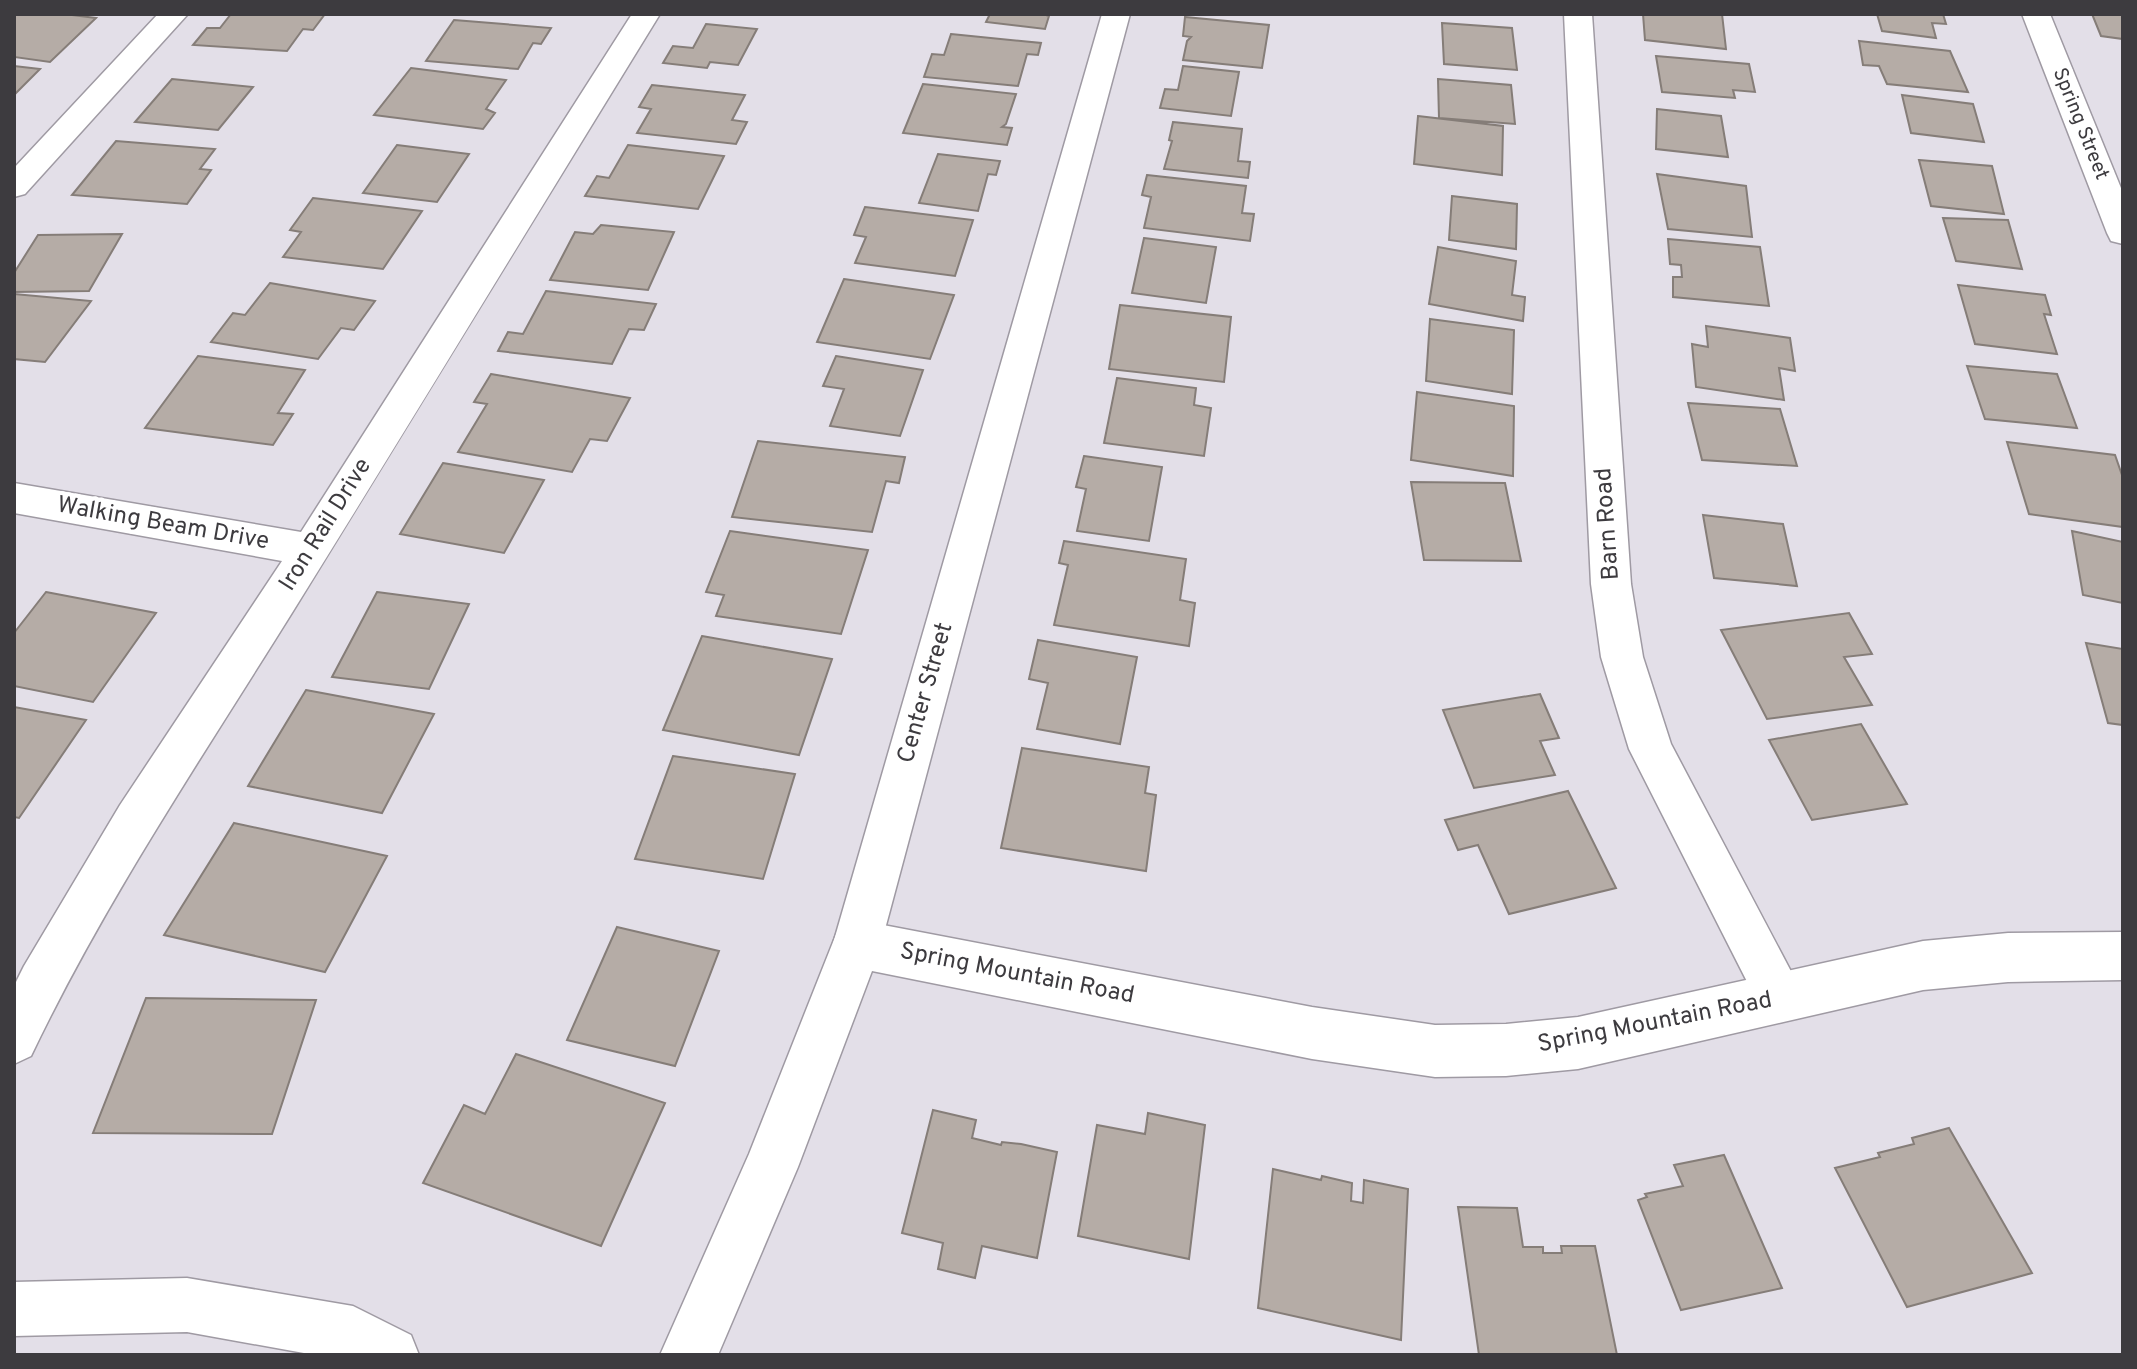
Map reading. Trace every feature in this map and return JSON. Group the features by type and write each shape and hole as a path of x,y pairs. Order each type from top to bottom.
{"street":[{"path":"14,187 174,14"},
{"name":"Iron Rail Drive","path":"14,1039 37,988 79,912 311,550 646,14"},
{"name":"Center Street","path":"689,1355 771,1167 857,944 1116,14"},
{"name":"Barn Road","path":"1578,14 1611,584 1622,657 1651,749 1781,998"},
{"name":"Spring Street","path":"2036,14 2123,233"},
{"name":"Walking Beam Drive","path":"14,498 311,550"},
{"name":"Spring Mountain Road","path":"857,944 1312,1033 1435,1051 1506,1050 1578,1043 1894,970 1946,961 2068,955 2123,956"},
{"path":"14,1309 187,1305 353,1334 391,1355"}],"building":[{"path":"14,14 64,14 96,18 50,62 14,57"},
{"path":"231,14 325,14 313,30 303,29 287,51 193,45 207,28 220,28"},
{"path":"990,14 1049,16 1045,29 986,22"},
{"path":"1643,14 1722,14 1726,49 1645,40"},
{"path":"1877,14 1943,14 1946,24 1932,23 1936,38 1882,31"},
{"path":"2092,14 2123,14 2123,39 2101,36"},
{"path":"1185,17 1269,25 1262,68 1183,60 1187,41 1191,37 1183,36"},
{"path":"454,20 551,28 541,44 533,43 518,69 426,61"},
{"path":"1442,23 1512,28 1517,70 1444,64"},
{"path":"706,24 757,29 738,65 710,62 707,68 663,63 673,46 693,48"},
{"path":"951,34 1041,43 1038,55 1027,54 1018,86 924,77 932,54 944,55"},
{"path":"1859,41 1950,51 1968,92 1887,84 1879,66 1863,65"},
{"path":"1656,56 1749,64 1755,92 1733,90 1735,98 1662,92"},
{"path":"14,66 40,69 14,95"},
{"path":"1183,66 1239,72 1231,116 1160,108 1165,89 1178,90"},
{"path":"411,68 506,80 486,109 495,113 483,129 374,115"},
{"path":"172,79 253,87 218,130 135,122"},
{"path":"1438,79 1511,85 1515,124 1439,118"},
{"path":"923,84 1016,94 1006,124 1002,127 1012,128 1007,145 903,133"},
{"path":"652,85 745,95 732,120 747,122 736,144 637,133 651,109 639,107"},
{"path":"1902,95 1973,104 1984,142 1911,133"},
{"path":"1657,109 1721,116 1728,157 1656,149"},
{"path":"1418,116 1503,126 1502,175 1414,164"},
{"path":"1173,122 1242,129 1238,161 1250,162 1248,178 1164,169 1172,141 1169,140"},
{"path":"116,141 215,149 200,169 211,170 187,204 72,195"},
{"path":"397,145 469,154 437,202 363,193"},
{"path":"628,145 724,156 698,209 585,196 597,176 609,178"},
{"path":"938,154 1000,161 996,175 988,174 978,211 919,203"},
{"path":"1919,160 1992,166 2004,214 1931,206"},
{"path":"1657,174 1746,186 1752,237 1668,229"},
{"path":"1147,175 1246,186 1242,213 1254,214 1250,241 1144,228 1151,197 1142,195"},
{"path":"1452,196 1517,204 1516,249 1449,240"},
{"path":"313,198 422,211 383,269 283,257 301,232 290,230"},
{"path":"865,207 973,220 955,276 855,263 866,237 854,235"},
{"path":"1943,218 2008,220 2022,269 1956,261"},
{"path":"601,225 674,232 648,290 550,280 575,232 593,234"},
{"path":"122,234 89,291 14,292 14,273 38,235"},
{"path":"1144,238 1216,247 1206,303 1132,293"},
{"path":"1668,239 1760,247 1769,306 1673,297 1673,277 1682,277 1681,265 1670,264"},
{"path":"1438,247 1516,261 1512,295 1525,297 1523,321 1429,304"},
{"path":"844,279 954,295 930,359 817,342"},
{"path":"270,283 375,301 354,330 341,328 318,359 211,342 233,313 245,315"},
{"path":"1958,285 2045,295 2051,315 2044,314 2057,354 1975,344"},
{"path":"546,291 656,304 644,330 629,329 612,364 498,351 508,332 523,334"},
{"path":"14,294 91,301 45,362 14,359"},
{"path":"1120,305 1231,317 1224,382 1109,369"},
{"path":"1430,319 1514,330 1512,394 1426,381"},
{"path":"1706,326 1790,338 1795,371 1779,368 1784,400 1696,387 1692,344 1708,347"},
{"path":"198,356 305,370 278,413 293,414 273,445 145,428"},
{"path":"836,356 923,370 900,436 830,426 844,389 823,386"},
{"path":"1967,366 2057,374 2077,428 1985,419"},
{"path":"491,374 630,398 607,441 590,439 572,472 458,452 487,404 474,402"},
{"path":"1117,378 1196,388 1194,405 1211,408 1204,456 1104,443"},
{"path":"1417,392 1514,406 1513,476 1411,460"},
{"path":"1688,403 1780,409 1797,466 1702,460"},
{"path":"758,441 905,457 899,483 886,481 872,532 732,517"},
{"path":"2007,442 2115,455 2123,478 2123,527 2029,514"},
{"path":"1084,456 1162,467 1149,541 1077,531 1086,489 1076,487"},
{"path":"443,463 544,480 504,553 400,534"},
{"path":"1411,482 1505,483 1521,561 1424,560"},
{"path":"1703,515 1783,524 1797,586 1714,578"},
{"path":"730,531 868,550 841,634 716,616 724,595 706,592"},
{"path":"2072,531 2123,542 2123,603 2083,595"},
{"path":"1064,541 1186,559 1180,600 1195,603 1189,646 1054,625 1068,565 1059,563"},
{"path":"46,592 156,613 93,702 14,686 14,633"},
{"path":"377,592 469,604 429,689 332,677"},
{"path":"1849,613 1872,654 1844,657 1872,705 1767,719 1721,630"},
{"path":"702,636 832,659 799,755 663,730"},
{"path":"1038,640 1137,657 1120,744 1037,729 1048,683 1029,679"},
{"path":"2086,643 2123,649 2123,725 2108,723"},
{"path":"306,690 434,714 382,813 248,786"},
{"path":"1540,694 1559,738 1540,741 1555,775 1474,788 1443,710"},
{"path":"14,707 86,720 19,818 14,817"},
{"path":"1861,724 1907,804 1812,820 1769,740"},
{"path":"1022,748 1149,767 1145,793 1156,795 1146,871 1001,848"},
{"path":"673,756 795,774 763,879 635,859"},
{"path":"1568,791 1616,888 1509,914 1478,845 1458,850 1445,820"},
{"path":"234,823 387,856 325,972 164,935"},
{"path":"617,927 719,951 675,1066 567,1040"},
{"path":"146,998 316,1000 272,1134 93,1133"},
{"path":"516,1054 665,1103 601,1246 423,1183 464,1105 485,1114"},
{"path":"933,1110 976,1120 972,1138 1057,1152 1037,1258 982,1246 975,1278 938,1269 943,1243 902,1233"},
{"path":"1148,1113 1205,1125 1189,1259 1078,1236 1097,1125 1145,1134"},
{"path":"1949,1128 2032,1273 1907,1307 1835,1168 1880,1157 1878,1153 1914,1144 1912,1138"},
{"path":"1724,1155 1782,1288 1681,1310 1638,1200 1647,1197 1645,1194 1683,1186 1674,1165"},
{"path":"1273,1169 1321,1180 1322,1176 1352,1183 1351,1201 1363,1203 1364,1180 1408,1189 1401,1340 1258,1308"},
{"path":"1458,1207 1517,1208 1523,1247 1543,1247 1543,1253 1562,1253 1561,1246 1595,1246 1617,1355 1479,1355"}]}
